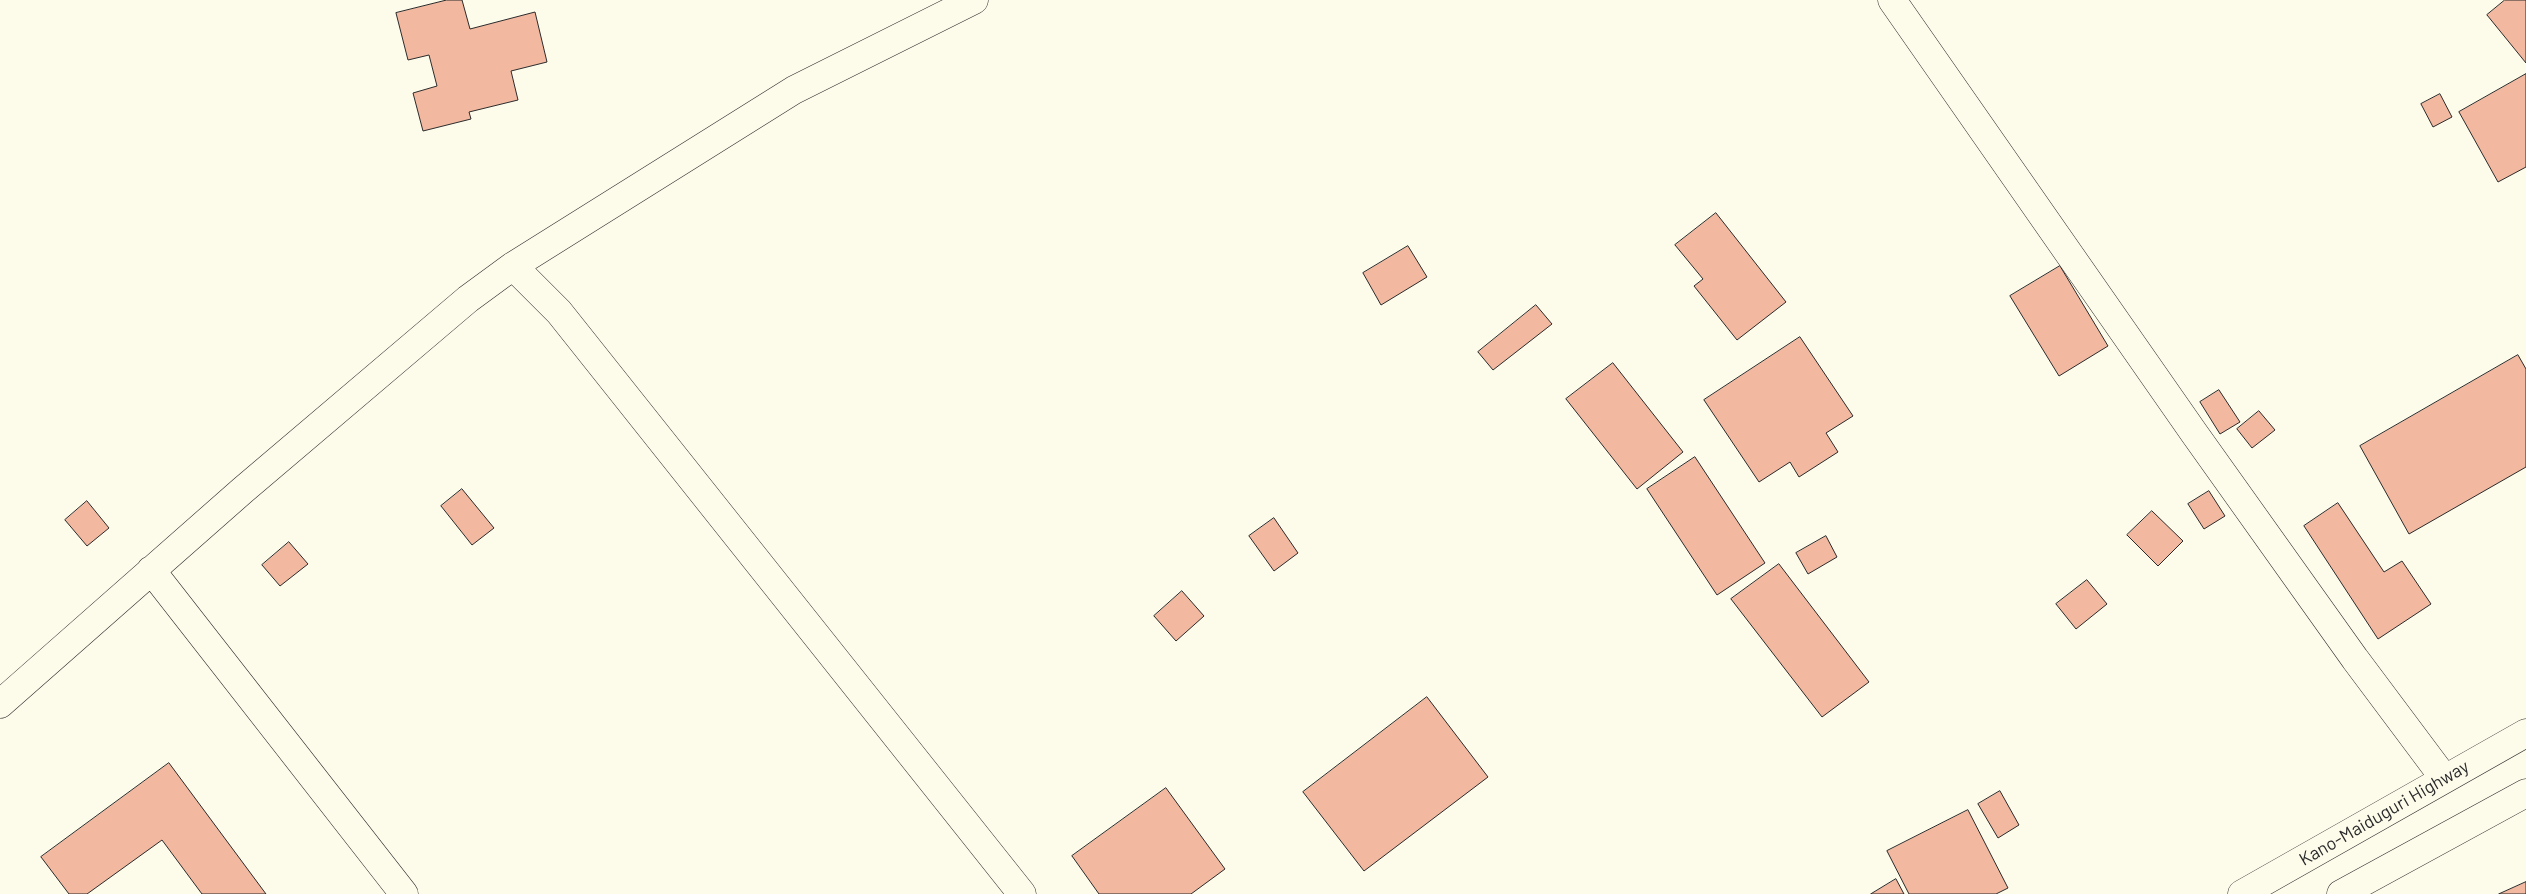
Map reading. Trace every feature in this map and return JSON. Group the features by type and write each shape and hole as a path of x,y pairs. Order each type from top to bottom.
{"main road":[{"path":"0,704 242,490 460,305 514,266 794,90 974,0"},
{"path":"1892,0 2200,441 2355,659 2444,778"},
{"path":"514,266 559,312 1022,894"},
{"path":"151,570 404,894"},
{"name":"Kano-Maiduguri Highway","path":"2242,894 2526,733"},
{"path":"2341,894 2526,793"}],"building":[{"path":"447,0 462,0 470,29 535,12 547,62 511,71 518,100 469,112 471,119 423,131 413,93 437,86 429,55 408,60 396,13"},
{"path":"2505,0 2526,0 2526,63 2487,15"},
{"path":"2526,74 2526,167 2498,182 2459,112"},
{"path":"2440,94 2452,117 2433,127 2421,104"},
{"path":"1716,213 1786,302 1737,340 1694,286 1703,279 1675,245"},
{"path":"1408,246 1427,277 1381,305 1363,273"},
{"path":"2060,266 2108,346 2059,376 2010,296"},
{"path":"1536,305 1552,324 1493,370 1478,352"},
{"path":"1800,337 1853,416 1826,433 1838,452 1799,477 1790,462 1759,482 1704,400"},
{"path":"2518,355 2526,369 2526,467 2409,534 2360,446"},
{"path":"1613,363 1683,452 1637,489 1566,399"},
{"path":"2219,390 2240,422 2220,434 2200,402"},
{"path":"2259,411 2275,430 2252,448 2237,429"},
{"path":"1695,457 1765,563 1717,595 1647,489"},
{"path":"462,489 494,528 472,545 441,506"},
{"path":"2209,491 2225,516 2204,529 2188,504"},
{"path":"87,501 109,528 87,546 65,520"},
{"path":"2338,503 2384,572 2402,561 2431,604 2378,639 2304,526"},
{"path":"2152,511 2183,541 2158,566 2127,535"},
{"path":"1274,518 1298,553 1274,571 1249,536"},
{"path":"1826,536 1837,557 1808,574 1796,553"},
{"path":"289,542 308,564 280,586 262,565"},
{"path":"1779,564 1869,682 1822,717 1731,599"},
{"path":"2087,580 2107,604 2076,629 2056,604"},
{"path":"1182,591 1204,616 1176,641 1154,616"},
{"path":"1427,697 1488,777 1364,871 1303,792"},
{"path":"169,763 266,894 202,894 162,840 87,894 69,894 41,857"},
{"path":"1166,788 1225,869 1191,894 1099,894 1072,856"},
{"path":"2000,791 2019,825 1998,838 1978,804"},
{"path":"1968,810 2008,888 1996,894 1909,894 1887,851"},
{"path":"1896,879 1904,894 1871,894"},
{"path":"2526,882 2526,894 2499,894"}]}
